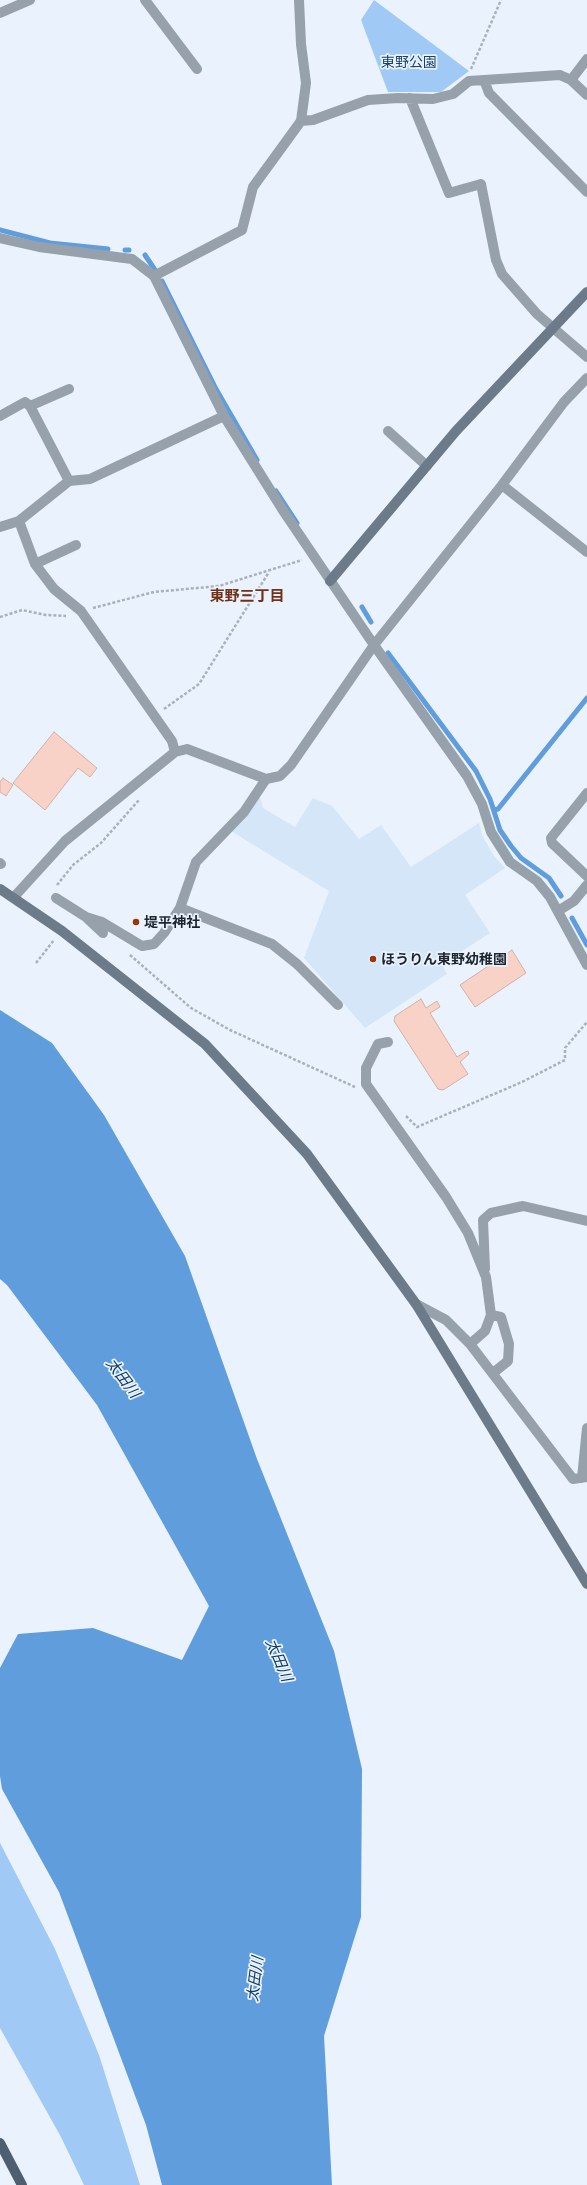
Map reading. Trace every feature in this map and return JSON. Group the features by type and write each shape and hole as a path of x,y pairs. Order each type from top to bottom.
{"main road":[{"path":"0,2143 22,2185"}],"street":[{"path":"0,13 30,0"},
{"path":"145,0 197,69"},
{"path":"154,276 242,230 254,187 301,121 306,83 301,44 299,0"},
{"path":"571,80 587,59"},
{"path":"301,121 313,120 368,100 410,98 433,99 452,94 469,81 560,75 571,80 587,96"},
{"path":"484,80 489,92 587,192"},
{"path":"410,98 449,193 481,184 496,260 502,274 537,314 587,357"},
{"path":"0,238 39,247 132,259 154,276 224,416 330,581 467,776 482,804 491,832 510,862 537,881 550,896 587,965"},
{"path":"330,581 456,431 587,292"},
{"path":"14,897 65,841 175,752 187,749 266,779 280,776 291,765 374,645 502,485 564,402 587,378"},
{"path":"30,406 70,389"},
{"path":"0,416 25,402 30,406 69,481"},
{"path":"0,527 19,520 69,481 90,479 224,416"},
{"path":"388,431 427,466"},
{"path":"502,485 587,552"},
{"path":"19,520 35,564 54,589 80,611 172,741 175,752"},
{"path":"35,564 76,545"},
{"path":"86,917 102,922 142,946 154,944 164,933 180,908 196,862 244,812 266,779"},
{"path":"587,793 551,838 552,843 587,876"},
{"path":"558,911 574,901 587,885"},
{"path":"0,889 62,930 205,1044 307,1154 416,1304 587,1584"},
{"path":"56,898 86,917 103,933"},
{"path":"180,908 272,944 297,964 307,976 338,1005"},
{"path":"388,1042 378,1044 366,1068 366,1084 446,1197 468,1232 486,1277"},
{"path":"470,1344 485,1331 491,1315 486,1277 483,1220 491,1213 523,1206 587,1221"},
{"path":"416,1304 446,1320 470,1344 573,1479 584,1478 587,1428"},
{"path":"491,1315 501,1317 509,1344 508,1360 493,1373"}],"path":[{"path":"469,81 471,67 502,0"},
{"path":"0,617 22,610 46,615 64,616 154,592 219,586 269,571 314,555"},
{"path":"154,716 199,684 269,571"},
{"path":"62,878 73,865 101,843 142,796"},
{"path":"36,963 57,936"},
{"path":"127,953 191,1008 230,1030 354,1087 366,1084"},
{"path":"401,1111 417,1127 522,1082 565,1060 565,1048 587,1022"}],"shaded area":[{"path":"260,797 263,808 295,827 313,798 332,806 359,839 381,825 411,867 479,823 482,835 494,856 505,868 465,895 490,933 442,964 447,974 365,1028 304,958 329,891 231,831"}],"green space":[{"name":"東野公園","path":"374,0 469,71 441,92 388,92 361,20"},
{"path":"0,1843 55,1949 99,2055 140,2185 84,2185 61,2137 0,2028"}],"water":[{"name":"太田川","path":"0,1010 52,1043 104,1115 185,1256 257,1459 334,1651 362,1769 361,1917 324,2036 332,2185 162,2185 146,2125 59,1892 2,1789 0,1776 0,1668 18,1634 93,1628 182,1660 209,1606 97,1405 7,1285 0,1279"}],"building":[{"path":"54,732 97,768 90,777 78,768 45,810 13,783"},
{"path":"3,778 13,785 6,796 0,792 0,782"},
{"path":"512,950 526,973 475,1007 460,985"},
{"path":"421,999 426,1008 437,1001 440,1007 430,1013 457,1057 468,1051 469,1054 460,1062 468,1074 443,1090 438,1089 394,1021 395,1016"}],"waterway":[{"path":"0,230 50,243 108,249"},
{"path":"145,255 155,270"},
{"path":"162,281 216,389 257,460"},
{"path":"276,491 297,523"},
{"path":"362,607 371,622"},
{"path":"388,653 476,771 490,799 500,830 511,846 521,858 549,878 561,896"},
{"path":"494,810 498,809 587,698"},
{"path":"572,918 587,945"}],"place":[{"name":"堤平神社","path":"136,922"},
{"name":"ほうりん東野幼稚園","path":"373,959"}],"district":[{"name":"東野三丁目","path":"247,596"}]}
